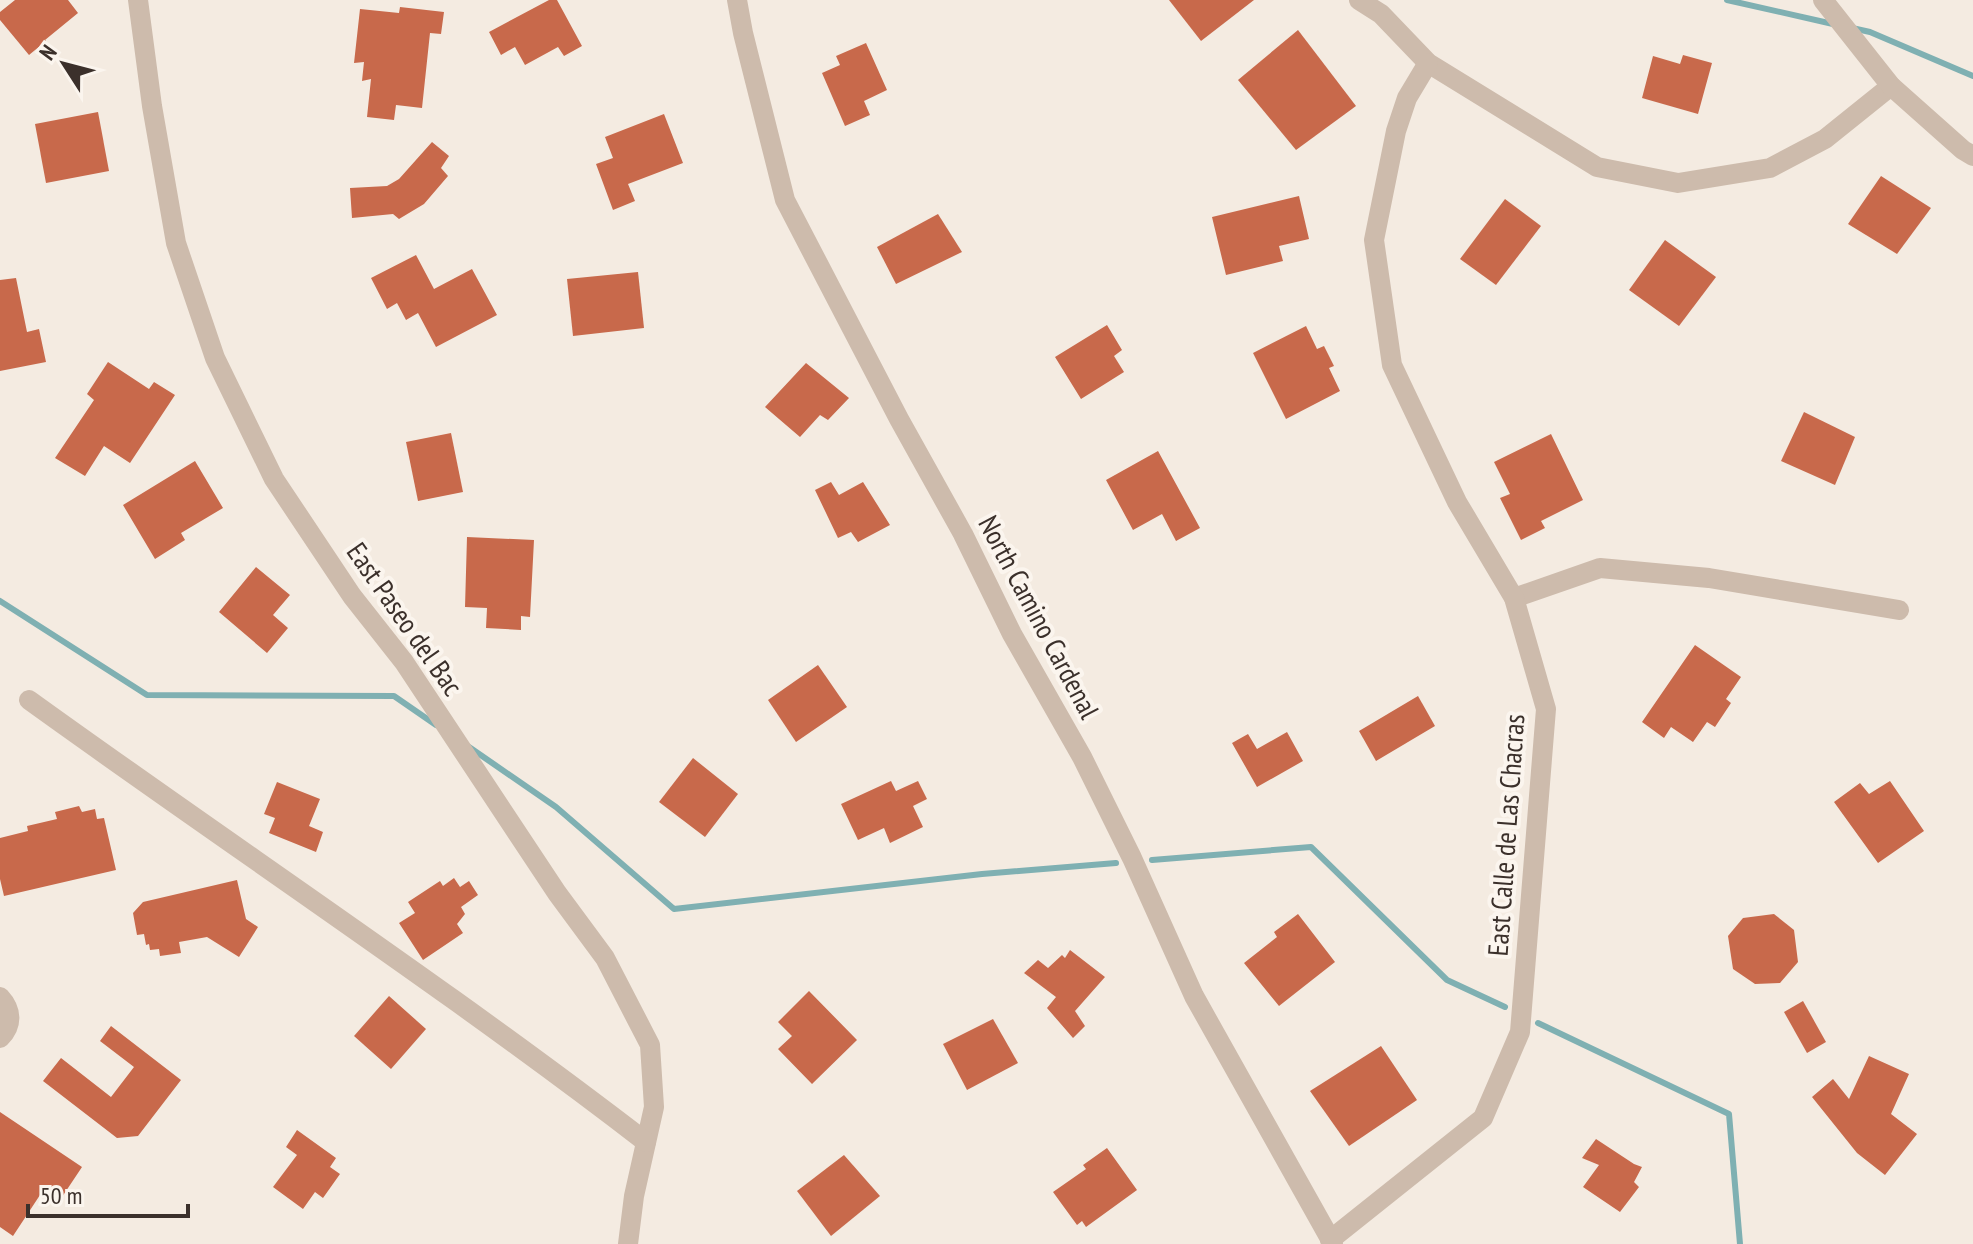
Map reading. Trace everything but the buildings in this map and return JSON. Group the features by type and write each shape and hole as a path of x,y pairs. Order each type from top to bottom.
{"street":[{"name":"East Paseo del Bac","path":"138,0 152,106 176,243 215,358 274,479 352,596 404,662 557,893 605,958 650,1045 654,1107 634,1196 628,1244"},
{"name":"North Camino Cardenal","path":"737,0 785,200 963,534 1012,634 1082,757 1132,858 1194,996 1331,1242"},
{"path":"1359,0 1377,7 1428,63 1597,167 1678,183 1770,168 1825,139 1891,86"},
{"path":"1823,0 1891,86 1973,156"},
{"name":"East Calle de Las Chacras","path":"1331,1242 1483,1118 1520,1032 1546,709 1514,598 1457,502 1392,365 1374,240 1396,131 1407,98 1428,63"},
{"path":"1514,598 1600,568 1709,578 1899,610"},
{"path":"29,700 400,961 646,1142"},
{"path":"0,997 6,1003 10,1018 9,1026 0,1038"}],"waterway":[{"path":"1727,0 1833,24"},
{"path":"1852,28 1870,32 1973,76"},
{"path":"0,601 147,695 394,696 436,725"},
{"path":"469,747 556,807 674,909 982,874 1116,863"},
{"path":"1152,860 1311,847 1447,980 1505,1007"},
{"path":"1538,1023 1729,1114 1740,1244"}]}
